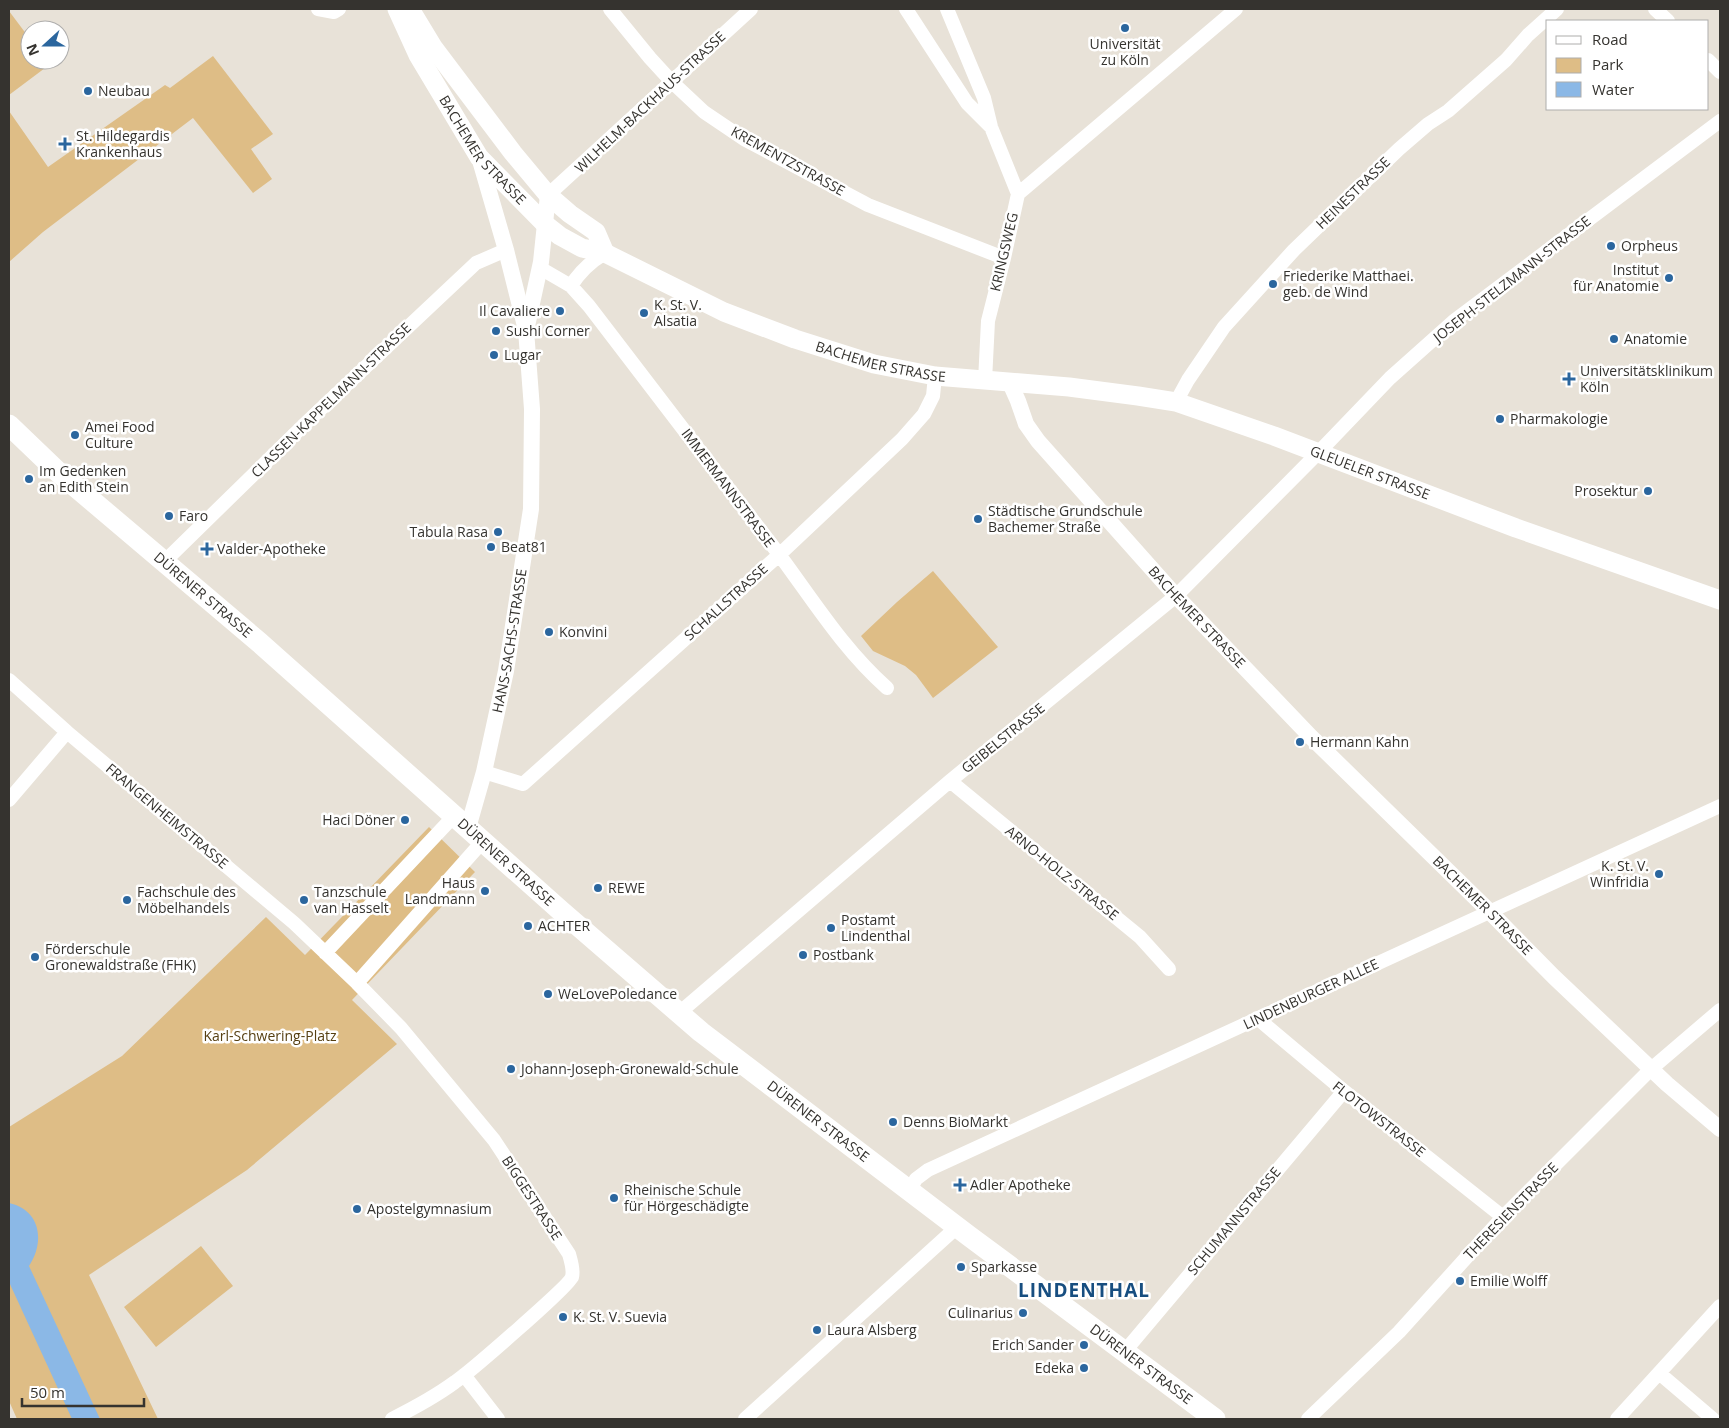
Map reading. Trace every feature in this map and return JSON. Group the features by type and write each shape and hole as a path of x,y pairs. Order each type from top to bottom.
{"main road":[{"name":"BACHEMER STRASSE","path":"397,9 418,55 478,157 546,225 560,236 582,248 606,252 724,312 794,339 874,364 935,376 1010,382"},
{"name":"BACHEMER STRASSE","path":"410,9 433,47 513,153 548,195 570,214 596,232 606,252"},
{"name":"GLEUELER STRASSE","path":"1010,382 1128,394 1176,402 1244,425 1516,528 1720,600"},
{"name":"DÜRENER STRASSE","path":"9,425 57,471 260,643 561,911 726,1052 1215,1419"}],"street":[{"path":"318,9 334,12 339,9"},
{"name":"KREMENTZSTRASSE","path":"610,9 672,82 704,112 744,140 868,205 1004,258"},
{"name":"WILHELM-BACKHAUS-STRASSE","path":"548,195 751,9"},
{"name":"KRINGSWEG","path":"906,9 967,103 991,128"},
{"name":"KRINGSWEG","path":"947,9 984,98 991,128 1018,194 988,321 985,381"},
{"path":"1018,194 1236,9"},
{"name":"HEINESTRASSE","path":"1176,402 1188,380 1224,327 1294,250 1400,149 1428,124 1448,111 1506,60 1528,35 1557,9"},
{"path":"1655,9 1667,20"},
{"path":"1709,61 1720,72"},
{"name":"JOSEPH-STELZMANN-STRASSE","path":"1318,453 1390,378 1455,320 1720,120"},
{"name":"HANS-SACHS-STRASSE","path":"468,828 484,772 506,671 531,508 532,409 526,330 506,250 478,157"},
{"name":"HANS-SACHS-STRASSE","path":"526,330 540,268 548,195"},
{"name":"CLASSEN-KAPPELMANN-STRASSE","path":"164,562 307,422 476,263 506,250"},
{"path":"571,286 581,271 606,252"},
{"name":"IMMERMANNSTRASSE","path":"540,268 571,286 595,314 846,646 867,670 887,688"},
{"name":"SCHALLSTRASSE","path":"484,772 523,784 779,555 902,439 924,414 933,396 935,376"},
{"name":"BACHEMER STRASSE","path":"1010,382 1026,424 1034,435 1176,596 1311,738 1554,977 1651,1069 1720,1129"},
{"name":"GEIBELSTRASSE","path":"679,1013 950,782 1176,596 1318,453"},
{"name":"FRANGENHEIMSTRASSE","path":"9,680 67,732 294,923 325,953"},
{"path":"9,800 67,732"},
{"name":"ARNO-HOLZ-STRASSE","path":"950,782 1140,937 1169,969"},
{"name":"LINDENBURGER ALLEE","path":"909,1191 916,1179 928,1170 1118,1080 1720,806"},
{"path":"325,953 468,828"},
{"path":"357,983 468,828"},
{"name":"BIGGESTRASSE","path":"325,953 401,1028 494,1140 569,1254 573,1270 572,1278 552,1298 464,1375 415,1407 392,1419"},
{"name":"THERESIENSTRASSE","path":"1308,1419 1399,1332 1503,1217 1651,1069 1720,1010"},
{"name":"FLOTOWSTRASSE","path":"1257,1018 1344,1091 1503,1217"},
{"name":"SCHUMANNSTRASSE","path":"1125,1351 1344,1091"},
{"path":"745,1419 957,1227"},
{"path":"1617,1419 1720,1306"},
{"path":"1659,1373 1712,1419"},
{"path":"464,1375 498,1419"}],"green space":[{"path":"9,11 20,26 20,70 42,70 9,95"},
{"path":"213,56 273,134 251,149 272,179 253,193 193,118 43,232 9,262 9,111 48,167 165,85 170,88"},
{"path":"933,571 998,647 933,698 916,675 905,666 873,651 861,636"},
{"name":"Karl-Schwering-Platz","path":"429,827 475,872 352,1000 397,1044 247,1170 89,1275 158,1419 17,1419 9,1401 9,1127 122,1056 266,917 305,955"},
{"path":"201,1246 233,1286 156,1347 124,1307"}],"water":[{"path":"9,1203 28,1212 34,1220 38,1237 37,1247 29,1266 100,1419 72,1419 9,1282"}],"place":[{"name":"Universität zu Köln","path":"1125,28"},
{"name":"Neubau","path":"88,91"},
{"name":"St. Hildegardis Krankenhaus","path":"65,144"},
{"name":"Orpheus","path":"1611,246"},
{"name":"Institut für Anatomie","path":"1669,278"},
{"name":"Friederike Matthaei. geb. de Wind","path":"1273,284"},
{"name":"Il Cavaliere","path":"560,311"},
{"name":"K. St. V. Alsatia","path":"644,313"},
{"name":"Sushi Corner","path":"496,331"},
{"name":"Anatomie","path":"1614,339"},
{"name":"Lugar","path":"494,355"},
{"name":"Universitätsklinikum Köln","path":"1569,379"},
{"name":"Pharmakologie","path":"1500,419"},
{"name":"Amei Food Culture","path":"75,435"},
{"name":"Im Gedenken an Edith Stein","path":"29,479"},
{"name":"Prosektur","path":"1648,491"},
{"name":"Faro","path":"169,516"},
{"name":"Städtische Grundschule Bachemer Straße","path":"978,519"},
{"name":"Tabula Rasa","path":"498,532"},
{"name":"Beat81","path":"491,547"},
{"name":"Valder-Apotheke","path":"207,549"},
{"name":"Konvini","path":"549,632"},
{"name":"Hermann Kahn","path":"1300,742"},
{"name":"Haci Döner","path":"405,820"},
{"name":"K. St. V. Winfridia","path":"1659,874"},
{"name":"REWE","path":"598,888"},
{"name":"Haus Landmann","path":"485,891"},
{"name":"Fachschule des Möbelhandels","path":"127,900"},
{"name":"Tanzschule van Hasselt","path":"304,900"},
{"name":"ACHTER","path":"528,926"},
{"name":"Postamt Lindenthal","path":"831,928"},
{"name":"Postbank","path":"803,955"},
{"name":"Förderschule Gronewaldstraße (FHK)","path":"35,957"},
{"name":"WeLovePoledance","path":"548,994"},
{"name":"Johann-Joseph-Gronewald-Schule","path":"511,1069"},
{"name":"Denns BioMarkt","path":"893,1122"},
{"name":"Adler Apotheke","path":"960,1185"},
{"name":"Rheinische Schule für Hörgeschädigte","path":"614,1198"},
{"name":"Apostelgymnasium","path":"357,1209"},
{"name":"Sparkasse","path":"961,1267"},
{"name":"Emilie Wolff","path":"1460,1281"},
{"name":"Culinarius","path":"1023,1313"},
{"name":"K. St. V. Suevia","path":"563,1317"},
{"name":"Laura Alsberg","path":"817,1330"},
{"name":"Erich Sander","path":"1084,1345"},
{"name":"Edeka","path":"1084,1368"}],"district":[{"name":"LINDENTHAL","path":"1084,1290"}]}
